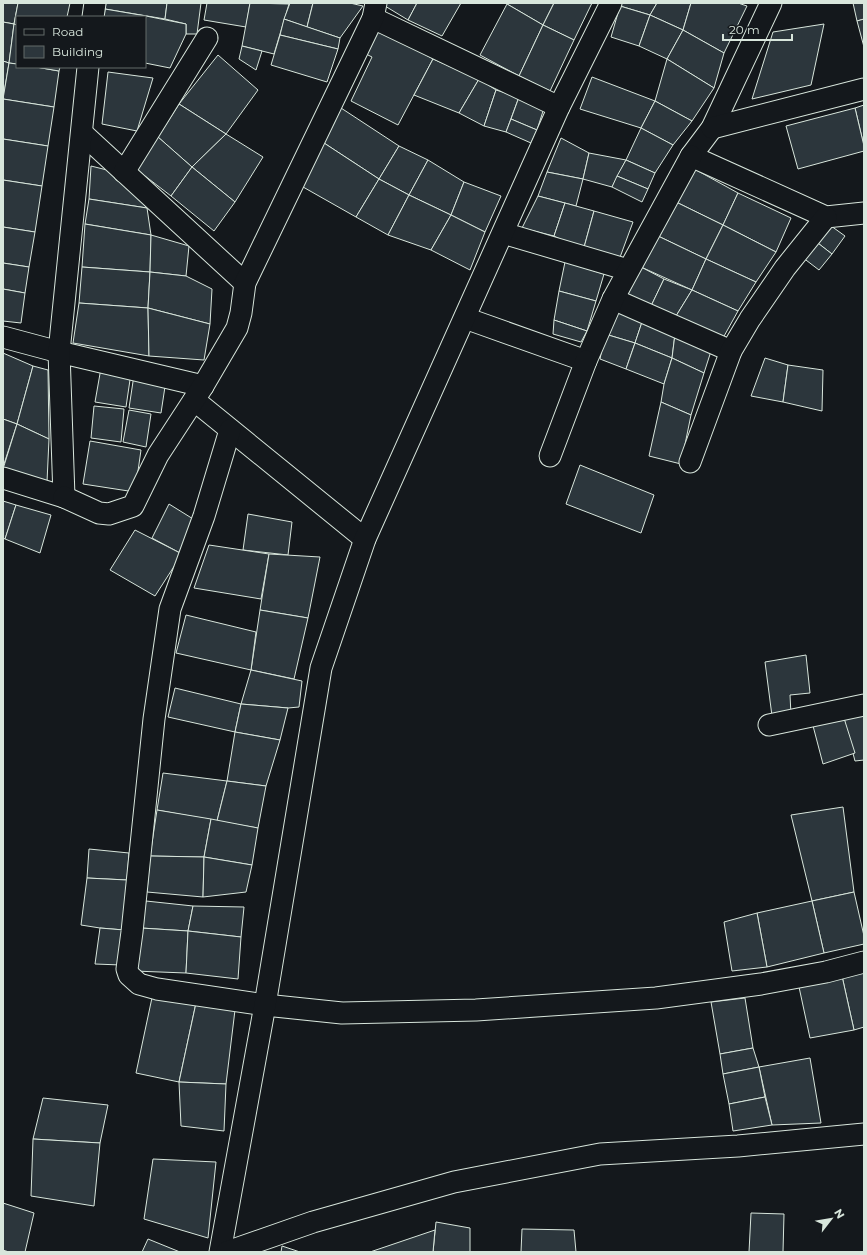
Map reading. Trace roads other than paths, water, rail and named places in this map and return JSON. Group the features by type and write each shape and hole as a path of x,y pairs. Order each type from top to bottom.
{"street":[{"path":"94,16 95,3"},
{"path":"220,1252 265,1005 321,668 365,539 559,107 611,3"},
{"path":"550,456 586,361 613,299 692,156 712,128 771,3"},
{"path":"3,478 64,497 99,513 109,514 133,506 158,455 238,328 245,283 375,10 559,107"},
{"path":"124,172 207,38"},
{"path":"64,497 59,352 88,68"},
{"path":"712,128 864,89"},
{"path":"82,133 245,283"},
{"path":"692,156 826,217 864,213"},
{"path":"690,462 731,351 750,319 785,268 826,217"},
{"path":"503,233 628,270"},
{"path":"613,299 731,351"},
{"path":"465,318 586,361"},
{"path":"3,337 198,393 230,430 365,539"},
{"path":"230,430 204,516 170,608 154,719 127,969 133,980 139,984 157,989 265,1005 342,1013 476,1010 656,998 761,984 826,972 864,962"},
{"path":"769,725 864,705"},
{"path":"227,1252 313,1222 454,1182 600,1154 738,1146 864,1134"}]}
